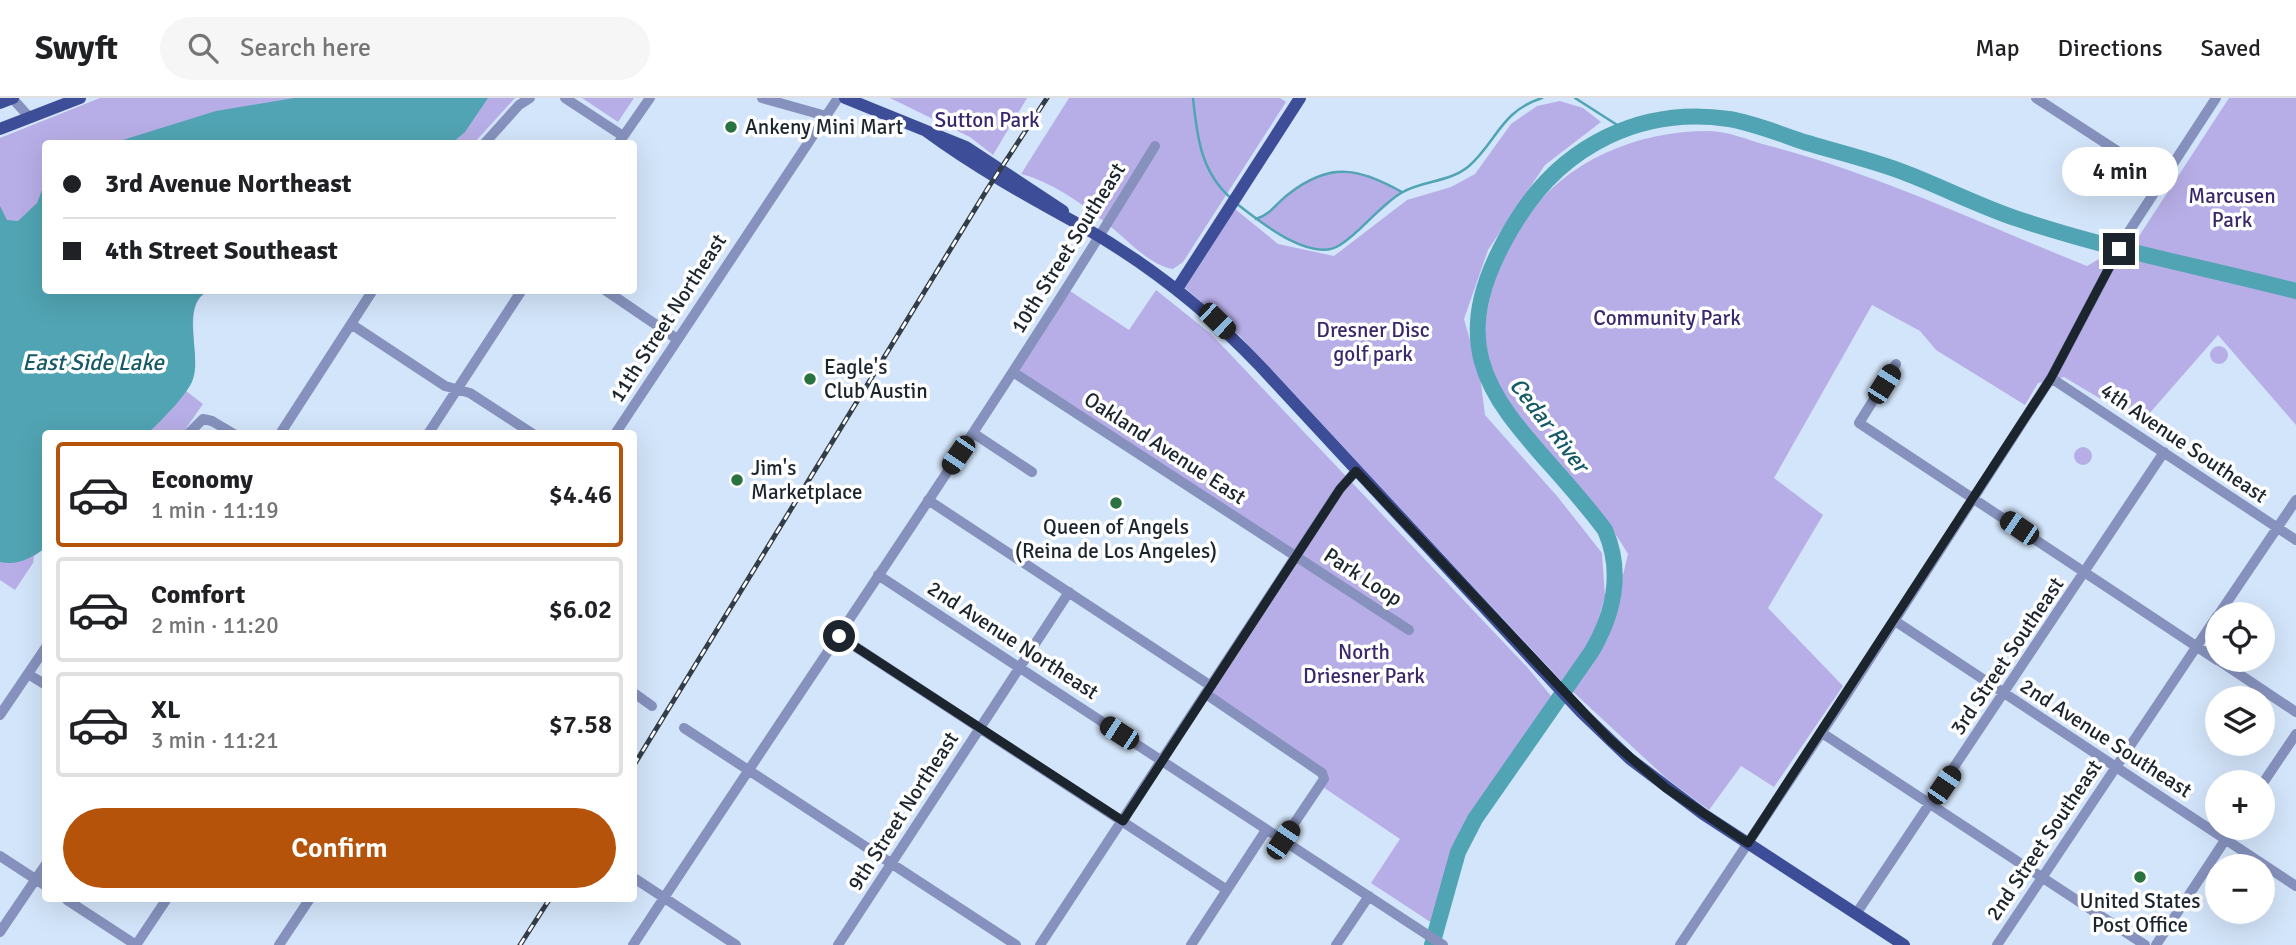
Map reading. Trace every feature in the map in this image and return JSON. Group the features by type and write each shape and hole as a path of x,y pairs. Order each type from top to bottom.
{"main road":[{"path":"0,103 12,98"},
{"path":"0,129 80,98"},
{"path":"845,98 983,156 1033,188 1079,225 1177,289 1230,334 1581,712 1649,775 1904,945"},
{"path":"1177,289 1300,98"}],"street":[{"path":"12,98 30,118"},
{"path":"488,140 519,105 530,98"},
{"path":"565,98 620,140 650,98"},
{"path":"762,98 826,116"},
{"name":"11th Street Northeast","path":"618,430 752,223 838,98"},
{"path":"2036,98 2162,180"},
{"path":"1680,945 1822,733 2051,378 2136,219 2216,98"},
{"name":"10th Street Southeast","path":"633,945 1013,372 1155,146"},
{"path":"283,430 370,294"},
{"path":"431,430 519,294"},
{"path":"611,294 677,339"},
{"path":"351,324 445,386 470,393 527,430"},
{"path":"1896,364 1859,423 2205,652"},
{"name":"Oakland Avenue East","path":"1013,372 1297,557"},
{"name":"4th Avenue Southeast","path":"2051,378 2296,540"},
{"path":"192,430 203,419 227,430"},
{"path":"973,433 1032,472"},
{"name":"3rd Street Southeast","path":"1856,914 2164,452"},
{"path":"1040,945 1163,762 1340,489 1356,471"},
{"path":"928,500 1069,592 1317,768 1324,779 1283,840"},
{"name":"2nd Street Southeast","path":"2227,602 2296,500"},
{"name":"Park Loop","path":"1297,557 1409,630"},
{"name":"2nd Avenue Northeast","path":"878,575 1443,945"},
{"name":"9th Street Northeast","path":"838,945 1069,592"},
{"name":"2nd Avenue Southeast","path":"1895,621 2205,826"},
{"name":"2nd Street Southeast","path":"1997,945 2205,634"},
{"path":"839,636 1227,890"},
{"path":"0,715 42,653"},
{"path":"2235,672 2296,712"},
{"path":"28,674 42,683"},
{"path":"637,695 652,706"},
{"path":"684,728 1016,945"},
{"path":"1822,733 2145,945"},
{"path":"2272,770 2296,734"},
{"path":"1191,945 1266,830"},
{"path":"2156,945 2224,840"},
{"name":"2nd Avenue Southeast","path":"2227,840 2296,886"},
{"path":"0,856 42,883"},
{"path":"0,932 42,870"},
{"path":"637,879 736,945"},
{"path":"1336,945 1369,896"},
{"path":"70,902 136,945 165,902"},
{"path":"279,945 308,902"}],"green space":[{"path":"100,98 515,98 477,140 42,140 42,294 205,294 199,299 195,310 194,366 186,391 203,404 185,430 42,430 42,550 34,556 33,563 15,590 0,580 0,138"},
{"path":"582,98 634,98 618,122"},
{"name":"Sutton Park","path":"890,98 1027,98 993,155 970,137"},
{"path":"1069,98 1280,98 1286,102 1183,262 1173,269 1146,256 1066,194 1021,174"},
{"name":"Community Park","path":"2229,98 2296,98 2296,425 2218,335 2141,423 2064,377 2038,383 2025,405 1936,350 1920,331 1872,305 1774,478 1823,515 1768,608 1843,686 1774,787 1741,766 1709,810 1666,778 1571,690 1608,638 1628,554 1595,508 1520,420 1493,372 1486,335 1490,297 1503,260 1520,227 1556,185 1578,168 1627,144 1681,132 1716,131 1848,170 2087,266 2116,249 2128,253"},
{"name":"Dresner Disc golf park","path":"1560,101 1583,108 1601,122 1545,165 1488,250 1464,319 1480,375 1485,415 1557,496 1602,553 1605,596 1593,638 1563,683 1239,335 1185,288 1235,209 1278,244 1334,256 1407,200 1451,187 1475,174 1511,124 1537,106"},
{"path":"1334,171 1369,175 1402,192 1355,234 1330,250 1300,246 1256,219 1270,211 1303,183"},
{"name":"North Driesner Park","path":"1067,289 1129,330 1156,290 1211,334 1527,667 1556,702 1475,819 1458,852 1438,927 1371,883 1400,839 1320,785 1324,779 1206,694 1297,557 1013,372"},
{"path":"2219,346 2225,349 2228,355 2225,361 2219,364 2213,361 2210,355 2213,349"},
{"path":"2083,447 2089,450 2092,456 2089,462 2083,465 2077,462 2074,456 2077,450"}],"water":[{"path":"294,98 488,98 465,132 456,140 123,140 216,111"},
{"name":"East Side Lake","path":"42,190 42,294 204,294 199,298 193,319 193,379 180,400 151,430 42,430 42,550 24,560 6,563 0,562 0,206 7,220 18,221 37,203"}],"waterway":[{"path":"1193,98 1196,127 1207,166 1213,178 1232,199"},
{"path":"1237,204 1300,245 1315,249 1340,245 1401,193 1461,172 1478,156 1508,119 1528,104 1542,98"},
{"path":"1575,98 1625,130"},
{"name":"Cedar River","path":"1432,945 1458,852 1475,819 1592,651 1606,622 1614,592 1614,561 1605,530 1515,422 1493,390 1480,355 1478,316 1490,271 1518,218 1537,192 1558,170 1582,151 1608,136 1636,125 1666,119 1729,119 1891,168 2001,213 2049,229 2296,291"},
{"path":"1256,219 1267,214 1305,183 1333,173 1359,174 1402,192"}],"railway":[{"path":"637,760 988,188 1047,98"},
{"path":"520,945 548,902"}],"place":[{"name":"Ankeny Mini Mart","path":"731,127"},
{"name":"Eagle's Club Austin","path":"810,379"},
{"name":"Jim's Marketplace","path":"737,480"},
{"name":"Queen of Angels (Reina de Los Angeles)","path":"1116,503"},
{"name":"United States Post Office","path":"2140,877"}],"route":[{"path":"839,636 1123,821 1340,489 1356,471 1610,740 1666,788 1748,843 2051,378 2119,249"}],"park label":[{"name":"Marcusen Park","path":"2232,208"}]}
